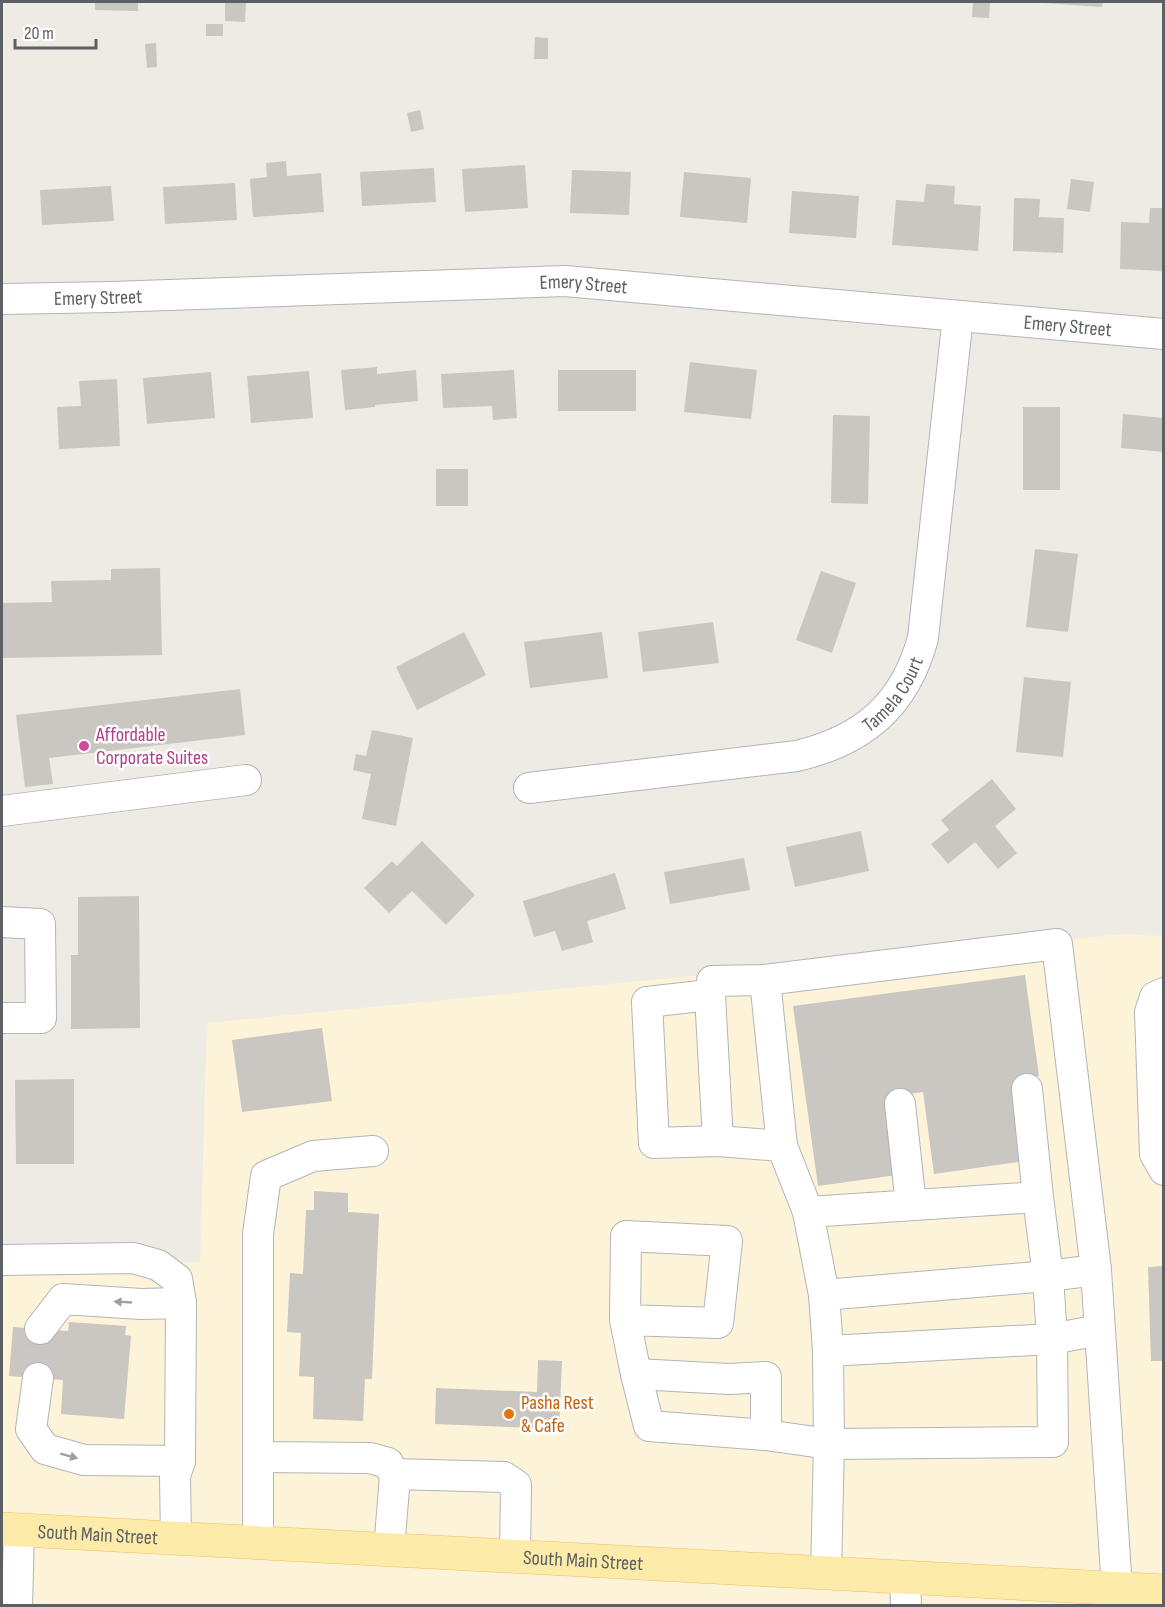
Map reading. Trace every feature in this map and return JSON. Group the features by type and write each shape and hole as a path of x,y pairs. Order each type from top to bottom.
{"main road":[{"name":"South Main Street","path":"10,1530 826,1573 905,1591 1117,1589 1164,1591"}],"street":[{"name":"Emery Street","path":"2,299 565,281 1164,334"},
{"name":"Tamela Court","path":"529,788 797,756 824,749 854,735 887,709 910,675 923,638 958,316"},
{"path":"2,811 246,780"},
{"path":"2,922 40,924 41,1017 2,1018"},
{"path":"718,1141 710,995 712,981 765,980 1057,944 1096,1270 1117,1589"},
{"path":"765,980 782,1146 808,1212 824,1296 828,1351 829,1444 826,1573"},
{"path":"1164,993 1155,997 1150,1012 1155,1154 1164,1170"},
{"path":"710,995 647,1002 654,1143 718,1141 782,1146"},
{"path":"625,1320 649,1426 766,1435 829,1444 1053,1442 1052,1339 1048,1276 1027,1089"},
{"path":"900,1104 911,1205"},
{"path":"258,1543 258,1234 266,1176 313,1156 373,1151"},
{"path":"808,1212 1038,1197"},
{"path":"2,1260 133,1258 158,1265 177,1279 181,1303 180,1461 175,1476 176,1538"},
{"path":"824,1296 1096,1270"},
{"path":"40,1329 63,1299 141,1304 181,1303"},
{"path":"828,1351 1052,1339 1099,1330"},
{"path":"636,1374 729,1379 766,1377 766,1435"},
{"path":"38,1378 31,1430 45,1449 84,1460 180,1461"},
{"path":"259,1457 370,1458 388,1463 394,1474 389,1550"},
{"path":"394,1474 504,1477 516,1485 515,1557"},
{"path":"10,1530 17,1605"}],"shaded area":[{"path":"1123,934 1163,936 1163,1605 2,1606 2,1259 200,1262 207,1023"}],"building":[{"path":"95,2 138,2 138,11 95,10"},
{"path":"225,2 246,2 245,22 225,21"},
{"path":"973,2 990,2 989,18 972,17"},
{"path":"1044,2 1103,2 1102,7"},
{"path":"206,24 223,24 223,36 206,36"},
{"path":"535,37 548,38 548,59 534,59"},
{"path":"156,43 157,67 147,68 145,44"},
{"path":"420,110 424,129 411,132 407,113"},
{"path":"286,161 287,176 321,173 324,212 253,217 250,179 267,177 266,163"},
{"path":"525,165 528,208 465,212 462,169"},
{"path":"434,168 436,202 362,206 360,172"},
{"path":"572,170 631,172 629,215 570,213"},
{"path":"684,172 751,178 747,223 680,217"},
{"path":"1071,179 1094,182 1090,212 1067,209"},
{"path":"235,183 237,220 165,224 163,187"},
{"path":"926,184 955,186 954,204 981,206 978,251 892,245 896,200 924,202"},
{"path":"111,186 114,221 42,225 40,190"},
{"path":"792,191 859,196 856,238 789,233"},
{"path":"1014,198 1040,199 1039,217 1064,218 1063,253 1013,251"},
{"path":"1150,208 1164,208 1164,271 1120,269 1121,222 1149,223"},
{"path":"690,362 757,370 751,419 684,412"},
{"path":"377,367 377,374 416,370 418,401 345,410 341,370"},
{"path":"514,370 517,418 493,420 492,406 443,408 441,374"},
{"path":"558,370 636,370 636,411 558,411"},
{"path":"309,371 313,418 251,423 247,376"},
{"path":"211,372 215,418 147,424 143,378"},
{"path":"117,379 120,446 59,449 57,407 81,406 79,381"},
{"path":"1023,407 1060,407 1060,490 1023,490"},
{"path":"1123,414 1164,418 1164,452 1121,448"},
{"path":"833,415 870,416 868,504 831,503"},
{"path":"436,469 468,469 468,506 436,506"},
{"path":"1035,549 1078,554 1068,632 1026,627"},
{"path":"160,568 162,655 3,658 2,603 52,602 51,581 111,580 111,569"},
{"path":"821,571 856,583 832,653 796,640"},
{"path":"713,622 719,663 643,672 638,632"},
{"path":"464,632 486,675 417,710 396,667"},
{"path":"602,632 608,678 530,688 524,642"},
{"path":"1024,677 1071,682 1063,757 1016,752"},
{"name":"Affordable Corporate Suites","path":"240,689 245,735 49,758 53,784 25,787 16,715"},
{"path":"372,730 413,738 396,826 362,819 371,774 353,770 356,754 366,756"},
{"path":"992,779 1016,809 995,826 1017,853 998,869 975,842 948,864 931,844 949,830 941,820"},
{"path":"861,831 869,871 795,887 786,847"},
{"path":"422,841 475,895 446,925 412,891 389,913 364,888 392,861 397,866"},
{"path":"744,858 750,890 670,904 664,872"},
{"path":"615,873 626,909 587,921 593,942 562,951 555,931 534,937 523,901"},
{"path":"139,896 140,1028 71,1029 71,955 78,955 78,897"},
{"path":"1025,975 1039,1076 1014,1080 1025,1161 934,1174 923,1092 886,1097 897,1175 818,1186 793,1006"},
{"path":"322,1028 332,1101 242,1112 232,1040"},
{"path":"74,1079 74,1164 16,1164 15,1080"},
{"path":"314,1191 348,1193 348,1212 379,1214 372,1379 365,1379 363,1421 313,1419 314,1377 299,1376 301,1333 287,1332 290,1273 303,1274 306,1210 314,1210"},
{"path":"1164,1266 1164,1361 1151,1361 1148,1267"},
{"path":"69,1322 126,1326 125,1335 131,1336 124,1419 61,1414 63,1380 9,1376 13,1327 68,1331"},
{"path":"538,1360 562,1361 559,1429 435,1424 436,1388 537,1392"}],"tunnel":[{"path":"38,1378 40,1329"}],"place":[{"name":"Affordable Corporate Suites","path":"84,746"},
{"name":"Pasha Rest & Cafe","path":"509,1414"}]}
